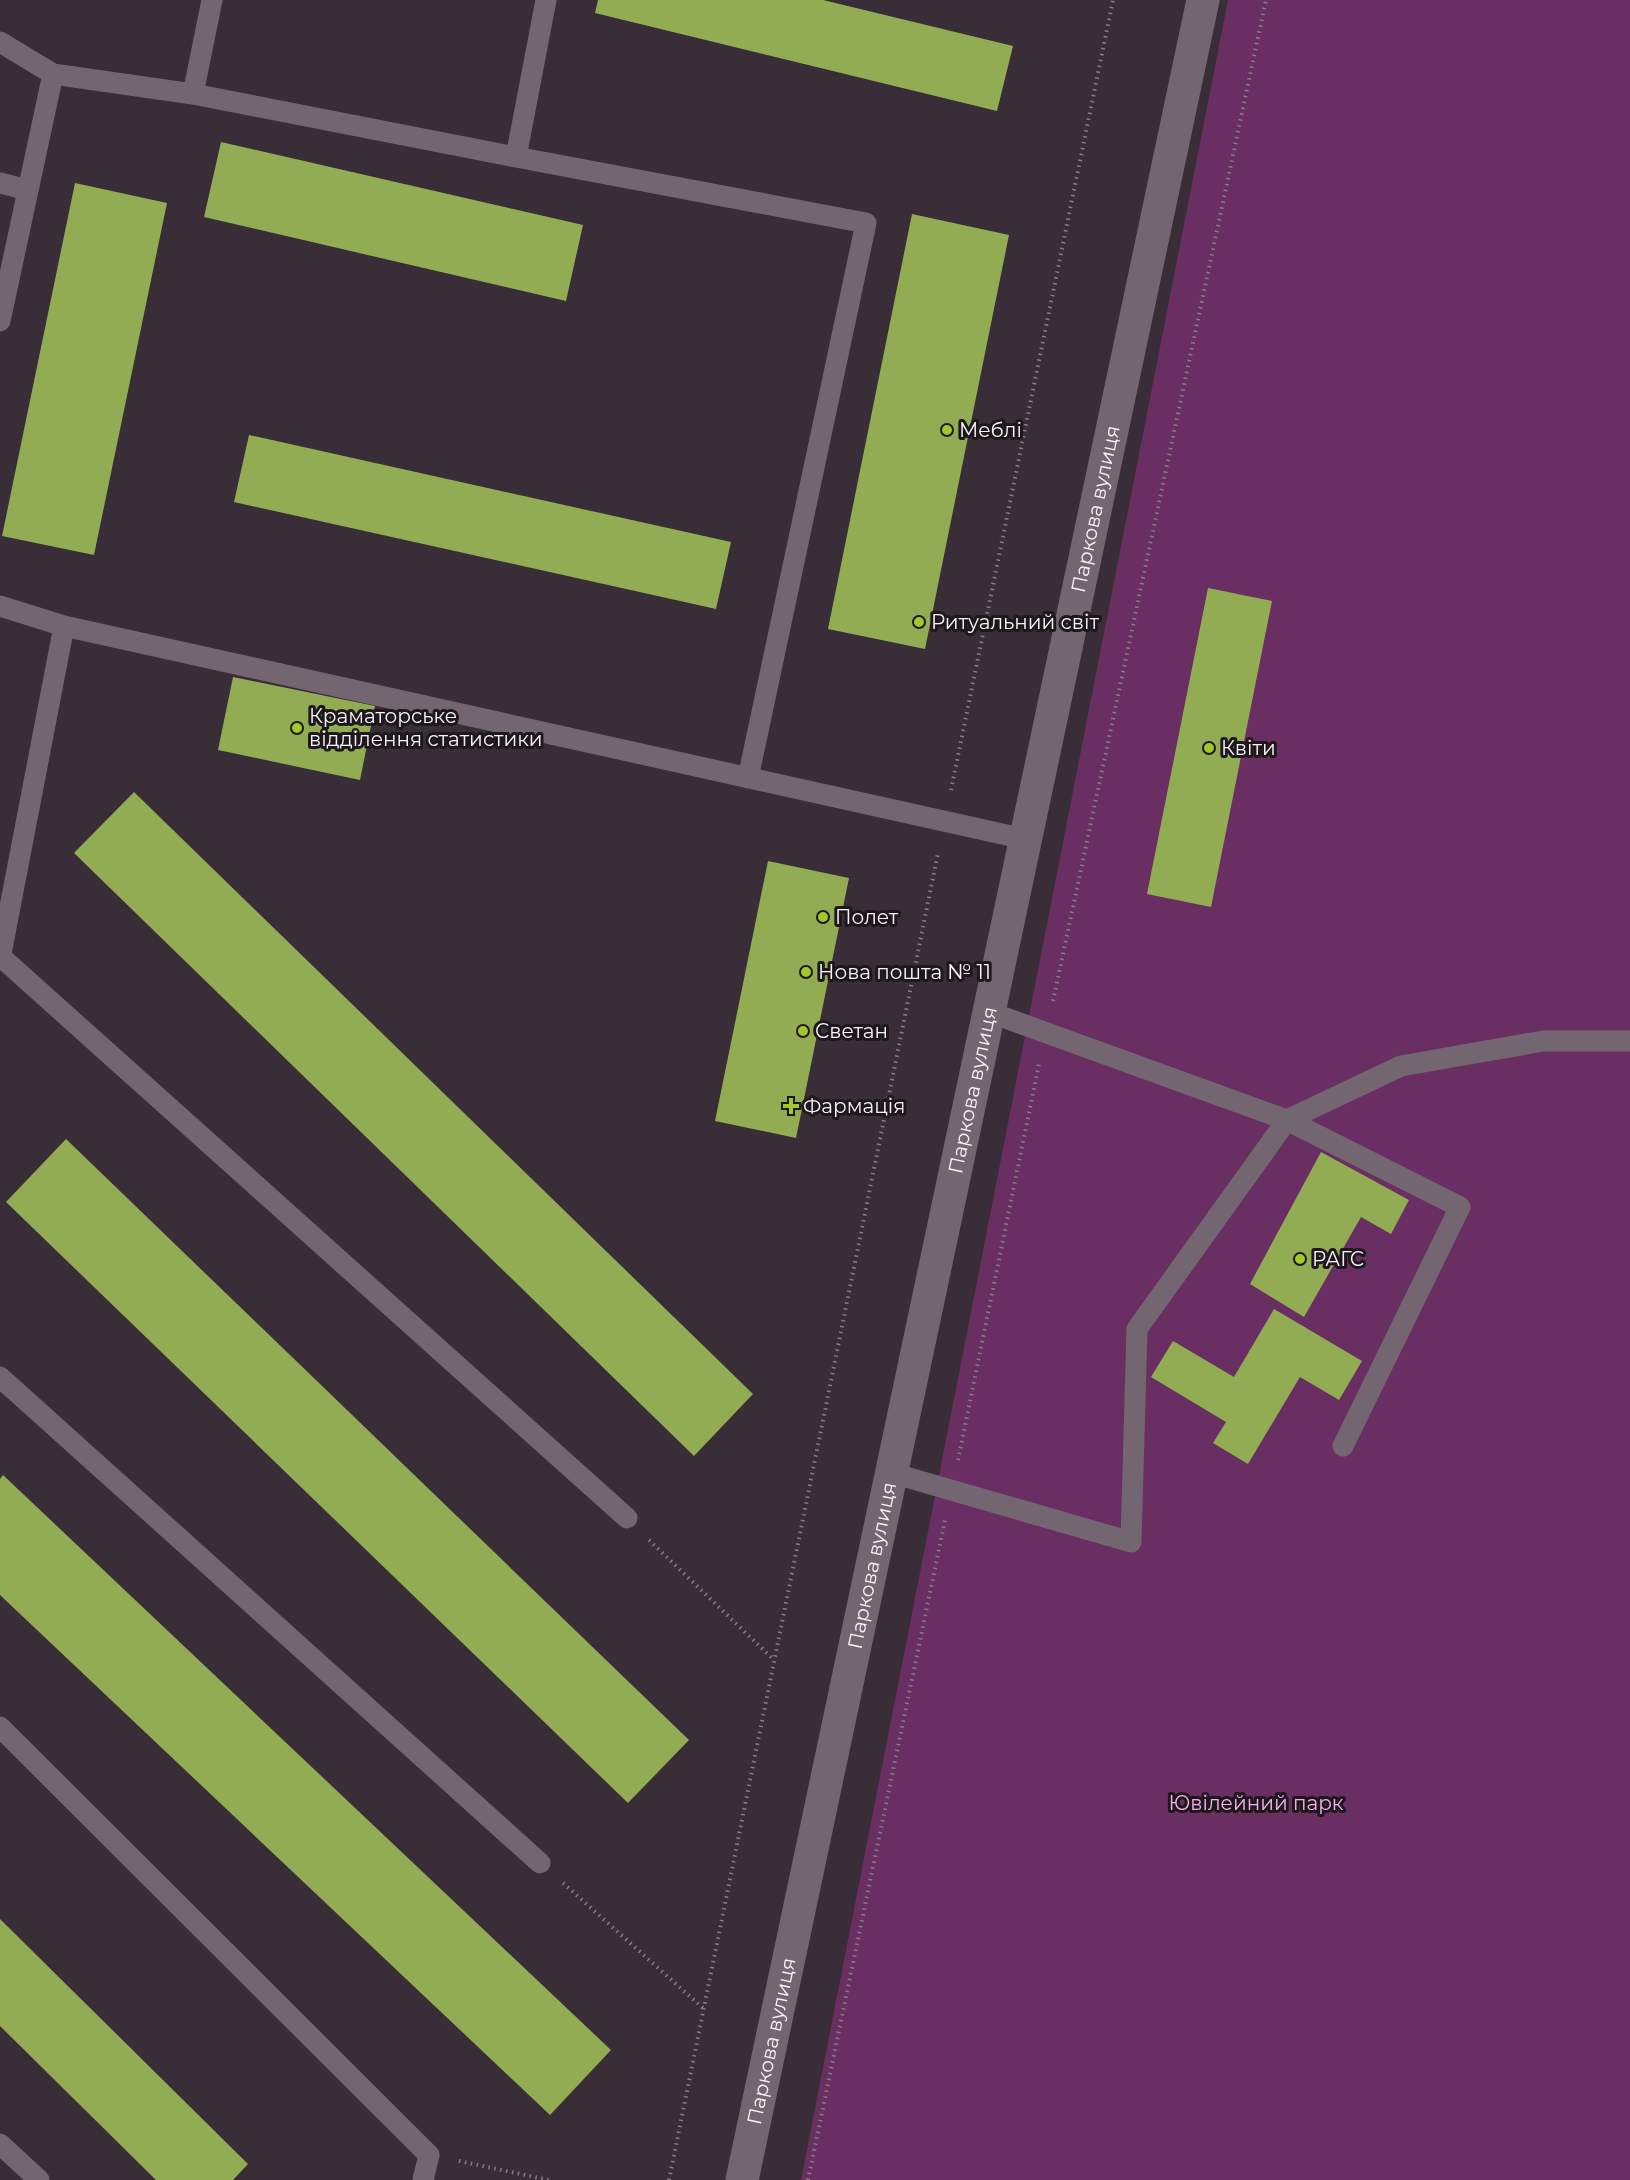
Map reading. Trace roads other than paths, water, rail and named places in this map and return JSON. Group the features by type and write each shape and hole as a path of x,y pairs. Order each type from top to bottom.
{"street":[{"name":"Паркова вулиця","path":"742,2180 1203,0"}],"lane":[{"path":"193,94 212,0"},
{"path":"516,157 546,0"},
{"path":"0,42 53,74 193,94 866,223 748,778"},
{"path":"0,321 53,74"},
{"path":"0,183 28,190"},
{"path":"0,606 64,627 1025,839"},
{"path":"64,627 0,957 627,1518"},
{"path":"989,1012 1287,1120 1460,1207 1343,1446"},
{"path":"892,1473 1131,1542 1137,1329 1287,1120 1401,1066 1543,1041 1630,1041"},
{"path":"0,1377 540,1863"},
{"path":"0,1727 429,2155 423,2180"},
{"path":"0,2144 39,2180"}],"place":[{"name":"Меблі","path":"947,430"},
{"name":"Ритуальний світ","path":"919,622"},
{"name":"Краматорське відділення статистики","path":"297,728"},
{"name":"Квіти","path":"1209,748"},
{"name":"Полет","path":"823,917"},
{"name":"Нова пошта № 11","path":"806,972"},
{"name":"Светан","path":"803,1031"},
{"name":"Фармація","path":"791,1106"},
{"name":"РАГС","path":"1300,1259"}],"park label":[{"name":"Ювілейний парк","path":"1256,1803"}]}
